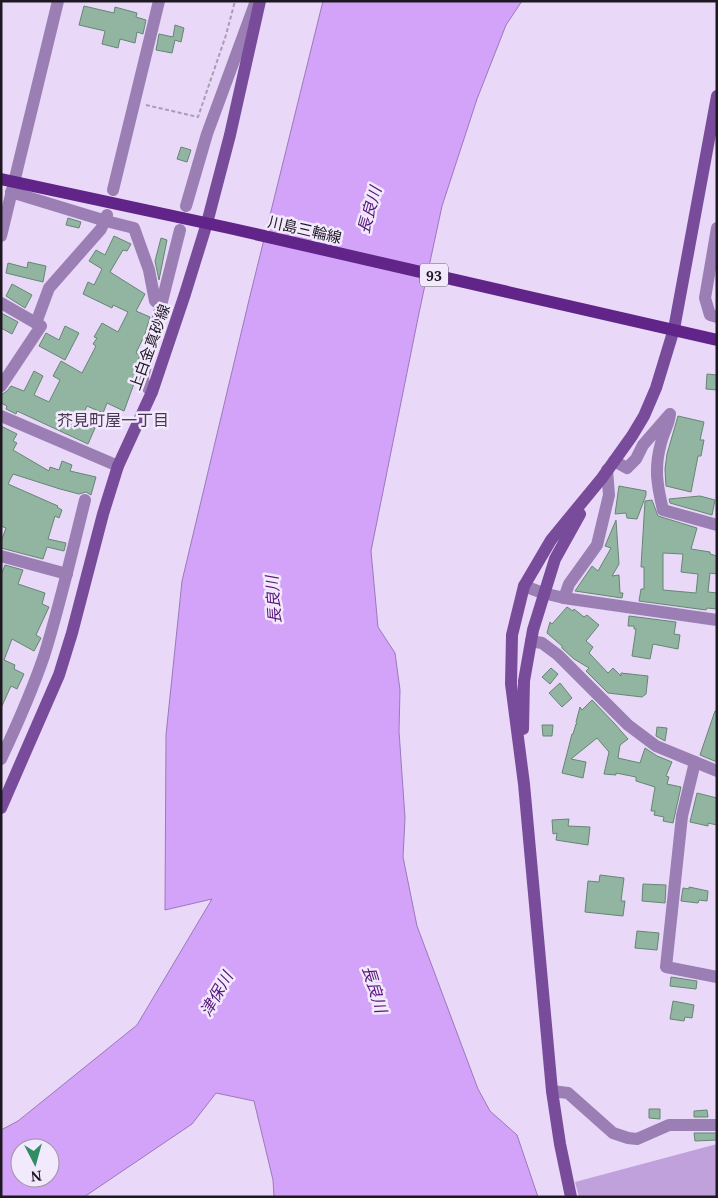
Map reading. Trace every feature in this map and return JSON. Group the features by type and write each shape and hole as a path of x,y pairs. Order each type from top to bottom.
{"main road":[{"name":"川島三輪線","path":"9,184 207,223 717,340"}],"street":[{"path":"1,236 9,184 58,1"},
{"path":"113,190 159,1"},
{"path":"186,206 208,134 256,1"},
{"name":"上白金真砂線","path":"1,808 59,675 118,466 152,392 173,331 207,223 230,135 260,1"},
{"path":"572,1197 560,1144 552,1091 524,784 511,684 512,635 524,586 551,540 608,470 632,436 644,416 656,388 674,329 717,96"},
{"path":"9,184 134,228 149,270 155,300 162,305"},
{"path":"36,323 49,288 101,229 107,218"},
{"path":"717,228 705,298 710,315 717,317"},
{"path":"152,392 144,384 143,377 180,230"},
{"path":"1,302 41,326 1,386"},
{"path":"608,470 627,468 636,459 643,445 670,414 669,424 661,441 656,466 663,510 717,524"},
{"path":"1,416 118,466"},
{"path":"524,784 524,681 531,641 543,593 555,559 608,470"},
{"path":"564,598 569,584 597,545 609,495 608,470"},
{"path":"1,758 27,701 43,658 67,574 85,500"},
{"path":"1,556 67,574"},
{"path":"524,586 564,598 717,620"},
{"path":"531,641 542,643 558,656 628,725 656,746 717,771"},
{"path":"695,762 682,816 666,967 717,977"},
{"path":"552,1091 568,1093 612,1133 628,1138 637,1139 669,1125 717,1125"}],"path":[{"path":"134,102 198,117 226,35 235,1"}],"shaded area":[{"path":"717,1144 717,1197 579,1197 575,1182"}],"water":[{"path":"323,1 522,1 506,25 477,99 442,206 371,551 378,627 395,653 400,690 399,731 405,818 403,857 417,926 478,1089 490,1111 517,1135 538,1197 274,1197 273,1180 254,1101 216,1093 192,1124 84,1197 1,1197 1,1130 18,1121 137,1025 212,899 165,910 166,735 182,581"}],"building":[{"path":"84,6 114,13 115,7 137,13 136,17 146,20 143,34 137,32 135,43 120,39 118,48 102,44 105,31 79,25"},
{"path":"175,25 184,28 181,42 175,40 172,53 156,50 159,34 173,37"},
{"path":"181,147 191,150 187,162 177,159"},
{"path":"68,218 81,222 79,228 66,225"},
{"path":"114,236 131,244 127,251 123,250 110,272 145,294 136,311 150,317 145,334 136,353 140,355 134,372 136,372 135,381 124,411 107,403 103,413 87,406 80,421 95,428 88,444 17,411 16,414 6,409 7,406 1,403 1,395 11,386 24,391 34,371 43,376 34,395 49,402 60,380 53,376 61,361 82,373 96,346 93,344 97,338 94,337 102,323 118,332 128,312 113,305 112,308 83,294 88,282 94,285 102,269 89,261 96,250 105,255"},
{"path":"161,238 167,240 159,280 155,261"},
{"path":"28,262 46,266 43,282 6,273 8,263 27,268"},
{"path":"12,284 32,295 25,308 6,296"},
{"path":"1,313 18,322 12,334 1,328"},
{"path":"65,326 79,333 65,360 39,346 46,333 59,340"},
{"path":"707,374 717,375 717,390 706,389"},
{"path":"678,416 704,422 700,440 704,440 701,456 698,456 691,492 666,486 665,469 667,454"},
{"path":"1,426 17,434 13,441 17,443 13,450 49,471 50,467 59,470 62,461 72,465 70,471 96,477 91,495 86,492 79,494 60,489 13,474 8,484 58,506 62,510 59,518 55,516 48,539 66,543 64,551 47,547 43,559 1,548 6,528 1,526"},
{"path":"619,486 646,491 637,519 627,518 626,513 615,514"},
{"path":"700,496 715,500 712,515 670,503 669,499"},
{"path":"652,500 658,516 697,528 691,549 710,552 710,554 717,556 717,574 710,573 708,592 717,593 717,609 707,608 706,610 639,601 641,589 644,589 644,567 641,567 645,501","holes":["663,553 683,554 681,572 698,574 696,593 663,590"]},
{"path":"616,520 619,564 612,576 619,575 620,593 623,593 622,598 575,591 592,566 598,571 611,548 605,546"},
{"path":"5,565 23,570 18,584 45,593 42,604 49,607 36,635 41,638 34,651 12,639 4,660 15,665 14,669 24,674 17,689 11,686 1,708 1,575"},
{"path":"567,607 573,611 574,609 584,617 587,615 599,625 586,641 593,647 589,653 608,673 613,668 621,676 621,673 648,676 646,694 642,697 608,693 586,671 589,668 574,659 547,633 550,622 552,624"},
{"path":"629,616 676,622 674,634 680,635 678,649 653,644 650,659 632,656 636,629 634,629 634,626 628,626"},
{"path":"551,668 558,674 550,684 542,677"},
{"path":"560,683 572,698 562,707 549,693"},
{"path":"592,700 628,739 620,745 618,758 640,763 645,748 657,756 672,762 666,776 669,777 667,784 681,787 673,823 663,821 664,817 654,815 655,811 651,811 655,787 636,781 636,777 616,773 616,775 604,774 609,752 597,738 571,759 586,762 583,778 562,773 572,734 577,724 580,707 582,710"},
{"path":"715,711 717,711 717,762 700,755"},
{"path":"542,725 553,725 552,736 543,736"},
{"path":"657,727 667,728 665,741 656,736"},
{"path":"697,793 717,798 717,825 708,823 708,826 690,822"},
{"path":"569,819 568,826 590,827 588,845 556,840 557,833 553,834 552,820"},
{"path":"600,875 624,878 621,901 625,901 623,916 585,912 588,881 599,882"},
{"path":"643,884 666,885 665,903 642,901"},
{"path":"689,887 708,891 707,901 699,900 698,903 681,901 683,888 689,889"},
{"path":"637,931 659,933 657,950 635,948"},
{"path":"671,977 697,981 696,989 670,986"},
{"path":"673,1001 694,1005 692,1018 685,1017 684,1021 670,1019"},
{"path":"649,1109 660,1109 660,1119 649,1118"},
{"path":"707,1110 708,1117 694,1117 694,1111"},
{"path":"694,1133 717,1133 717,1140 695,1141"}],"district":[{"name":"芥見町屋一丁目","path":"113,420"}],"water label":[{"name":"長良川","path":"369,210"},
{"name":"長良川","path":"273,600"},
{"name":"長良川","path":"375,989"},
{"name":"津保川","path":"216,994"}]}
